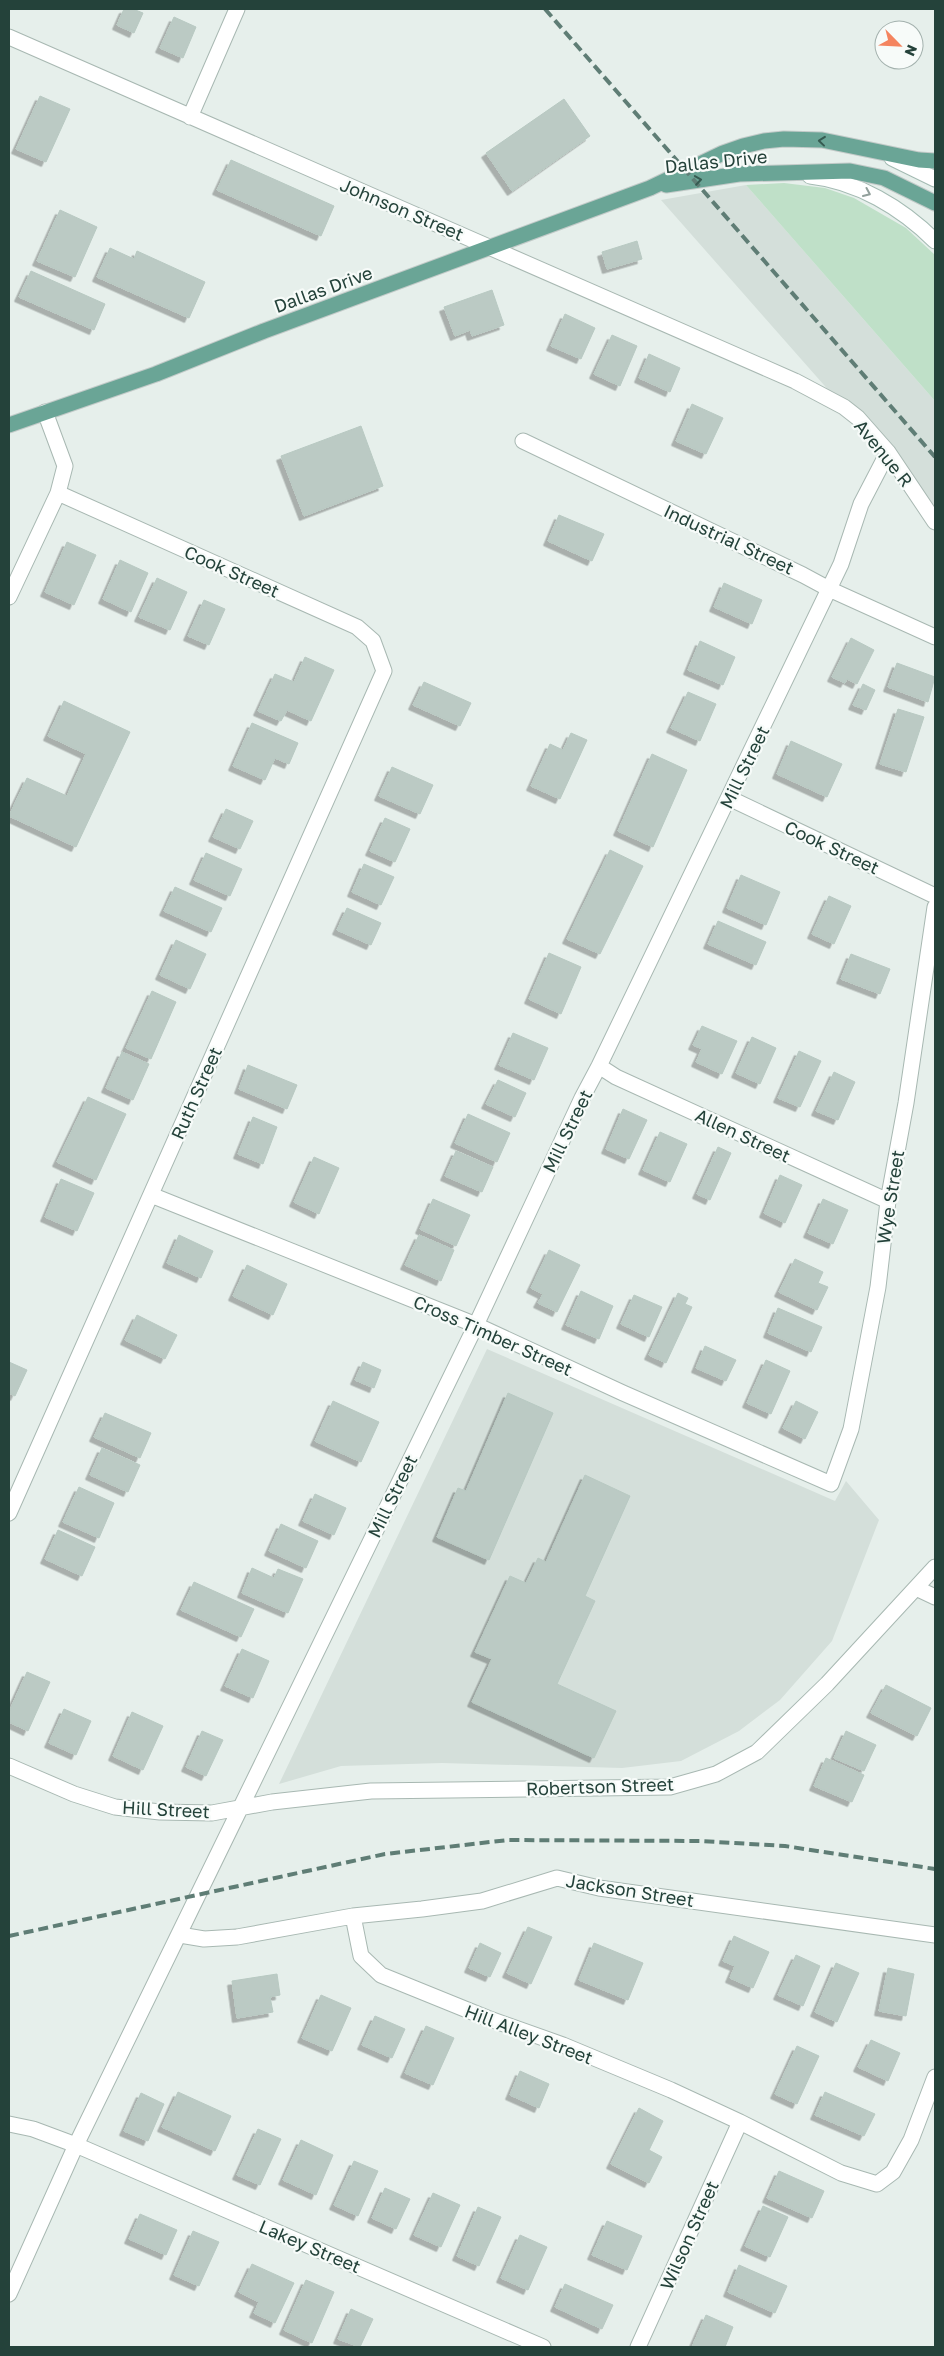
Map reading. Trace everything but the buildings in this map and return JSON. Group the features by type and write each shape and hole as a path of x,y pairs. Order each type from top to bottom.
{"main road":[{"name":"Dallas Drive","path":"9,425 156,374 264,331 650,188 723,153 764,141 822,140 919,160 935,161"},
{"name":"Dallas Drive","path":"650,188 738,174 829,170 867,173 900,185 935,203"}],"street":[{"path":"190,117 237,9"},
{"name":"Johnson Street","path":"9,37 795,381"},
{"name":"Dallas Drive","path":"870,150 907,164 935,179"},
{"name":"Dallas Drive","path":"786,173 831,179 861,191 897,210 935,241"},
{"name":"Avenue R","path":"795,381 844,407 858,418 888,452 935,522"},
{"path":"9,597 58,493 65,466 45,412"},
{"name":"Industrial Street","path":"523,441 804,575 829,589 935,637"},
{"name":"Mill Street","path":"9,2294 76,2145 242,1808 476,1325 582,1098 730,798 829,589 861,504 888,452"},
{"name":"Cook Street","path":"58,493 357,627 373,641 384,671"},
{"name":"Ruth Street","path":"9,1513 384,671"},
{"name":"Cook Street","path":"730,798 935,896"},
{"name":"Wye Street","path":"830,1484 851,1429 878,1287 888,1201 906,1103 935,906"},
{"name":"Allen Street","path":"599,1066 616,1077 888,1201"},
{"name":"Cross Timber Street","path":"151,1195 476,1325 623,1393 830,1484"},
{"name":"Robertson Street","path":"242,1808 371,1791 670,1787 716,1774 757,1752 827,1684 935,1567"},
{"path":"916,1588 935,1596"},
{"name":"Hill Street","path":"9,1766 74,1794 115,1807 160,1812 212,1813 242,1808"},
{"name":"Jackson Street","path":"180,1935 204,1939 237,1937 353,1916 422,1910 482,1901 557,1878 599,1888 935,1935"},
{"name":"Hill Alley Street","path":"353,1916 361,1956 381,1976 562,2045 740,2122 840,2173 877,2184 893,2172 906,2148 935,2077"},
{"name":"Wilson Street","path":"638,2347 740,2122"},
{"name":"Lakey Street","path":"9,2124 33,2129 76,2145 543,2347"}],"shaded area":[{"path":"746,185 935,401 935,511 661,200"},
{"path":"487,1349 835,1501 846,1481 879,1520 832,1641 780,1700 739,1731 681,1761 622,1768 442,1763 341,1766 279,1784"}],"green space":[{"path":"784,183 825,188 854,198 906,228 935,255 935,401 746,185"}],"railway":[{"path":"545,9 935,457"},
{"path":"9,1936 385,1854 508,1840 700,1841 785,1846 935,1869"}]}
